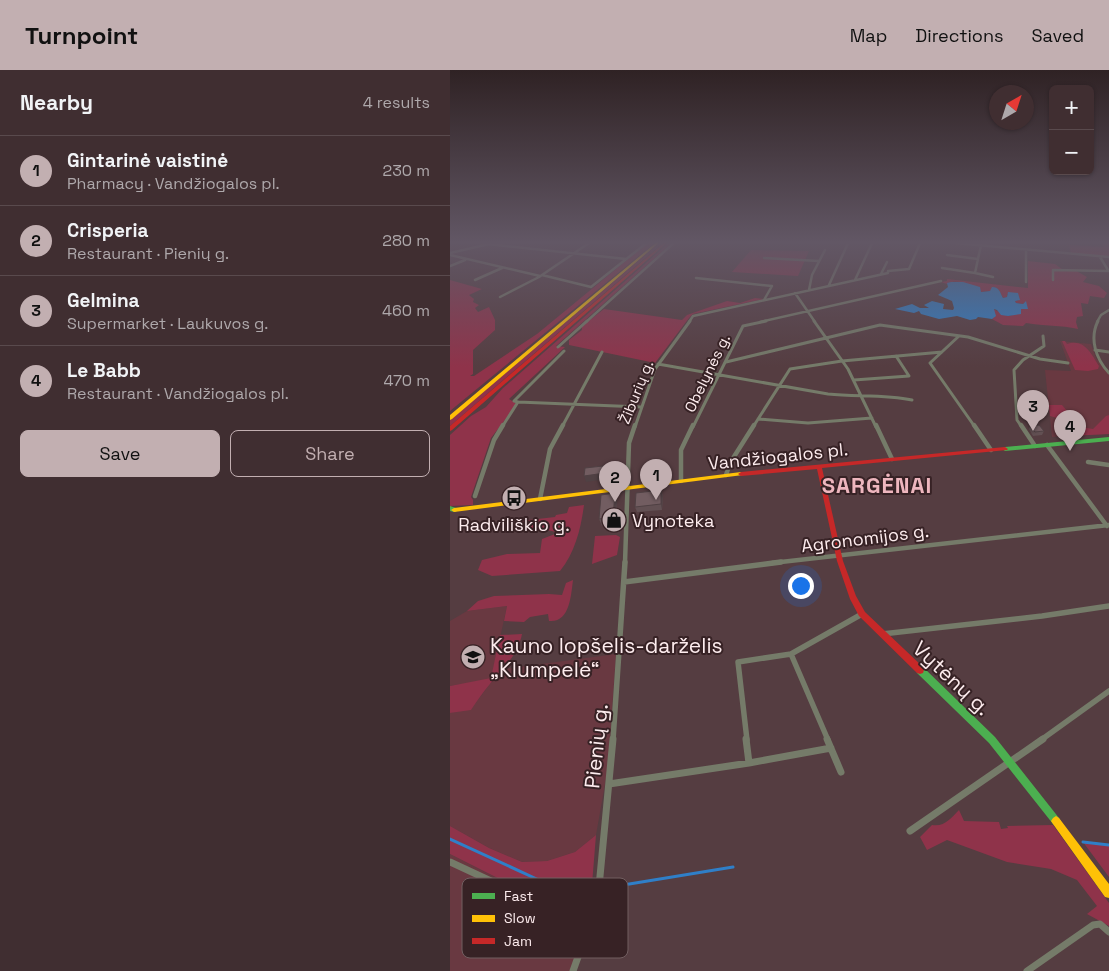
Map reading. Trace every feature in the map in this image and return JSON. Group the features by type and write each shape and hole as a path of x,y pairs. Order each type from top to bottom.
{"main road":[{"path":"450,418 610,283"},
{"path":"450,431 619,283"},
{"name":"Vandžiogalos pl.","path":"451,510 726,475 1109,439"},
{"name":"Vytėnų g.","path":"818,466 853,598 862,614 970,717 1011,762 1109,893"}],"street":[{"path":"500,297 527,283"},
{"path":"573,283 591,287 596,283"},
{"path":"558,347 629,283"},
{"path":"744,283 772,286 764,300"},
{"path":"809,290 810,283"},
{"name":"Žiburių g.","path":"626,487 629,443 641,407 658,364 693,316 839,283"},
{"name":"Obelynės g.","path":"681,481 681,450 726,362 742,326 929,283"},
{"path":"795,293 827,337 854,380 892,459"},
{"path":"1109,310 1102,314 1094,325 1095,350 1102,366 1109,373"},
{"path":"726,362 880,325 959,336 1045,360 1068,363"},
{"path":"930,363 959,336"},
{"path":"1035,446 1025,435 1017,420 1014,372 1016,365 1032,356 1044,346 1043,336"},
{"path":"1095,350 1109,352"},
{"path":"564,351 514,400 518,402 641,407"},
{"path":"540,499 550,449 602,352"},
{"path":"726,475 730,464 791,369 842,361 942,352"},
{"path":"923,353 991,450"},
{"path":"854,380 909,376 896,356"},
{"path":"658,364 839,395 898,397 912,400"},
{"path":"475,496 494,440 518,402"},
{"path":"758,419 808,423 872,418"},
{"path":"1047,445 1108,526"},
{"path":"1088,462 1109,465"},
{"name":"Pienių g.","path":"600,878 618,693 624,582 626,487"},
{"name":"Agronomijos g.","path":"624,582 840,554 1108,526"},
{"path":"881,634 1042,616 1109,606"},
{"path":"749,763 738,662 791,654 862,614"},
{"path":"791,654 842,772"},
{"path":"910,831 1011,762 1109,691"},
{"path":"609,784 749,763 830,748"},
{"path":"450,862 484,878"},
{"path":"1027,971 1093,925 1100,924 1109,932"},
{"path":"573,971 578,958"}],"shaded area":[{"path":"450,283 461,283 482,289 469,295 474,299 473,302 479,305 475,308 478,312 489,307 495,320 495,330 473,350 473,374 470,376 474,376 537,334 599,283 606,283 450,411"},
{"path":"612,283 616,283 450,426 450,420"},
{"path":"623,283 627,283 556,346 565,347 509,399 517,404 491,438 471,497 473,505 450,506 450,435 471,416 486,407 503,388"},
{"path":"963,283 983,283 1028,288 1028,283 1087,283 1099,286 1107,293 1104,298 1090,296 1088,304 1081,303 1083,316 1077,317 1078,329 1026,323 1023,326 1003,325 992,319 995,316 993,309 1008,316 1021,313 1025,302 1023,304 1016,303 1015,301 1019,300 1018,295 1007,294 1007,297 1003,298 999,290 994,287 990,291 981,292 979,287"},
{"path":"755,298 764,299 693,314 655,363 569,345 569,340 582,330 582,326 604,309 682,320 687,315 727,301 740,303"},
{"path":"1060,341 1091,344 1096,358 1109,375 1109,434 1052,437 1045,370 1071,371"},
{"path":"1062,341 1065,341 1067,344 1078,343 1086,348 1099,366 1098,369 1088,371 1075,370"},
{"path":"1049,405 1062,405 1073,418 1064,420 1050,416"},
{"path":"1109,415 1109,434 1069,436 1066,433 1066,424 1071,422 1075,426 1093,429"},
{"path":"584,505 576,540 570,556 560,571 492,576 478,570 482,560 507,554 540,553 542,539 556,532 538,528 526,531 527,526 519,525 520,521 555,517 556,515 567,513 569,507"},
{"path":"616,535 620,537 617,555 592,564 595,536"},
{"path":"573,580 568,607 561,618 556,620 549,621 548,614 530,617 524,622 504,621 507,606 467,611 478,601 494,596 562,595 566,583"},
{"name":"Kauno lopšelis-darželis „Klumpelė“","path":"507,606 491,679 450,686 450,621 467,611"},
{"path":"522,634 514,655 471,710 450,713 450,686 491,678 500,635"},
{"path":"616,654 608,767 596,835 575,852 547,861 522,862 489,848 450,826 450,713 471,709 489,685 505,669"},
{"path":"959,810 964,821 999,822 1001,829 1008,828 1007,826 1053,825 1109,903 1109,926 1087,914 1097,906 1077,880 1051,869 1007,862 947,840 927,850 920,837 932,825 941,825"},
{"path":"450,826 489,848 522,862 547,861 575,852 596,835 593,878 498,878 450,854"},
{"path":"1083,842 1109,845 1109,877"},
{"path":"450,854 498,878 462,878 462,958 580,958 575,971 450,971"}],"water":[{"path":"947,283 967,283 980,287 981,292 990,291 992,287 995,287 1003,298 1007,297 1008,292 1018,293 1020,300 1015,301 1016,303 1023,304 1026,301 1028,309 1021,309 1021,314 1008,316 1001,315 994,309 996,316 992,319 978,317 970,320 957,316 939,319 921,314 919,311 914,313 895,309 912,304 920,308 929,308 924,305 932,301 944,304 943,309 953,310 952,301 938,295 948,287"}],"building":[{"path":"1039,425 1044,431 1035,432 1030,426"},
{"path":"612,465 612,472 584,476 585,468"},
{"path":"661,490 661,504 635,507 636,493"},
{"path":"615,493 613,517 599,519 601,495"}],"waterway":[{"path":"450,839 534,878"},
{"path":"1083,842 1109,845"},
{"path":"628,884 733,867"}],"traffic: fast":[{"path":"1005,449 1109,439"},
{"path":"450,508 454,510"},
{"path":"920,670 992,740 1056,821"}],"traffic: slow":[{"path":"450,418 610,283"},
{"path":"454,510 741,474"},
{"path":"1056,821 1109,893"}],"traffic: jam":[{"path":"450,429 619,283"},
{"path":"741,474 1005,449"},
{"path":"819,466 840,561 853,597 862,614 920,670"}],"place":[{"name":"Gelmina","path":"1033,431"},
{"name":"Le Babb","path":"1070,451"},
{"name":"Radviliškio g.","path":"514,498"},
{"name":"Gintarinė vaistinė","path":"656,500"},
{"name":"Crisperia","path":"615,502"},
{"name":"Vynoteka","path":"614,520"},
{"name":"Kauno lopšelis-darželis „Klumpelė“","path":"473,657"}],"district":[{"name":"SARGĖNAI","path":"877,485"}]}
